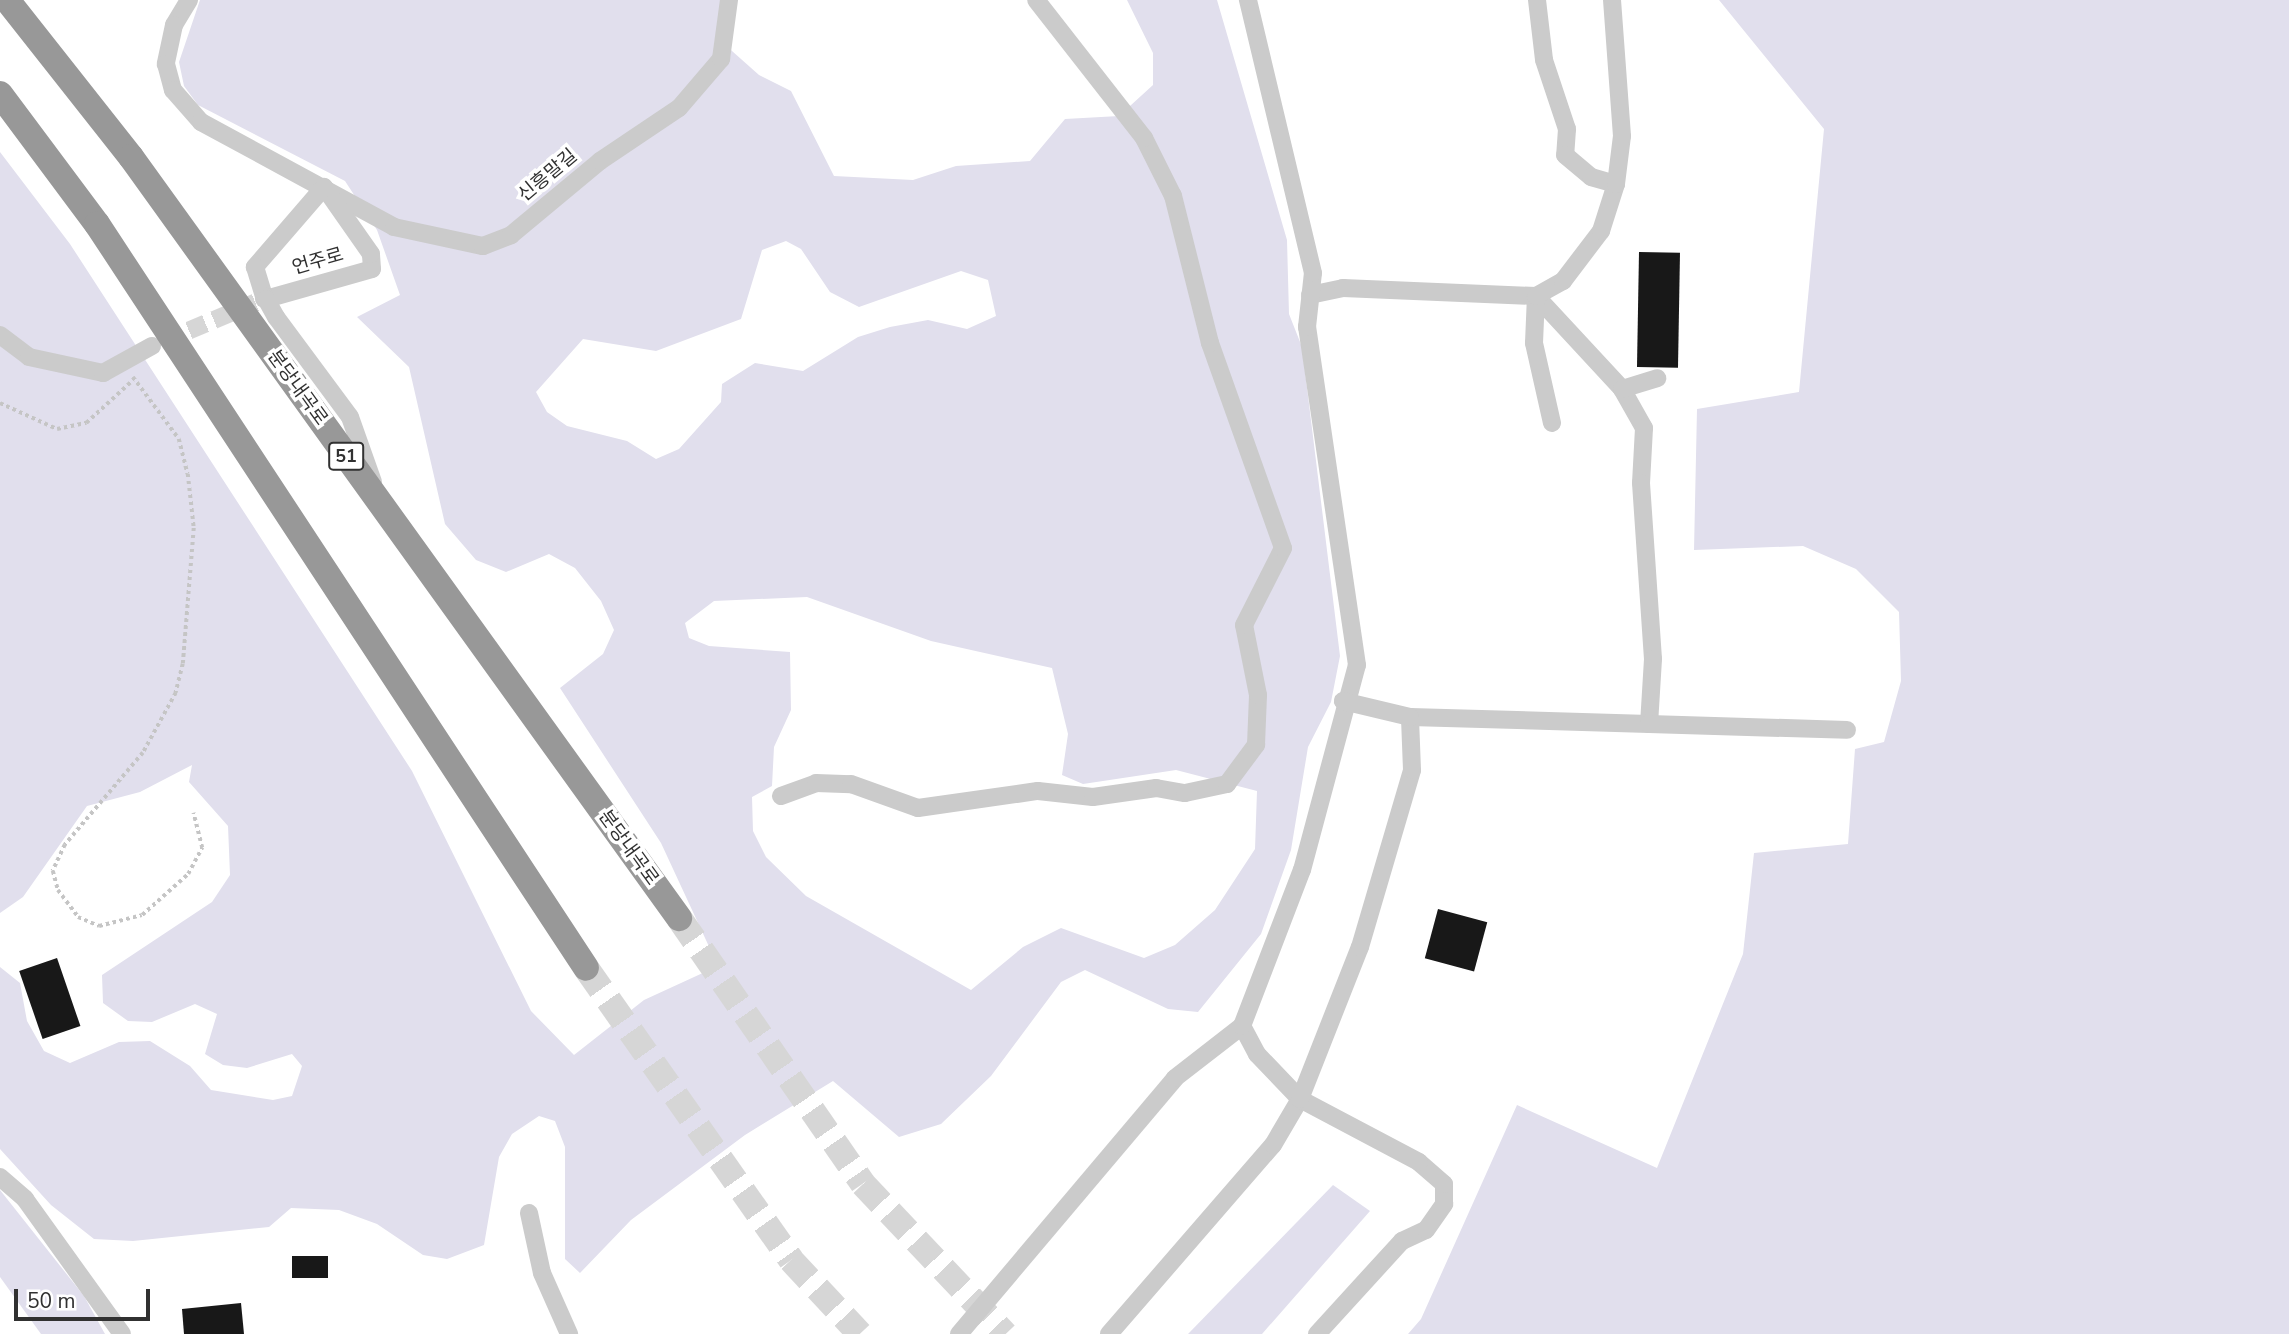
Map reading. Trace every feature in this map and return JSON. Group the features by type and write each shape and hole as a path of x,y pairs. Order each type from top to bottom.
{"highway":[{"name":"분당내곡로","path":"6,0 131,157 678,918"},
{"path":"0,94 97,224 586,968"}],"street":[{"name":"신흥말길","path":"189,0 174,25 166,64 173,90 201,122 425,238 483,246 511,235 701,85 721,59 729,0"},
{"path":"781,796 816,783 851,784 918,808 1038,791 1093,797 1156,788 1185,793 1227,784 1256,744 1258,695 1244,625 1283,548 1210,343 1173,196 1144,138 1036,0"},
{"path":"959,1334 1175,1078 1242,1026 1301,870 1343,701 1357,665 1307,327 1312,273 1248,0"},
{"path":"1537,0 1544,60 1567,129 1564,155 1591,177 1616,184"},
{"path":"1310,295 1343,288 1536,296 1563,281 1601,231 1616,184 1622,136 1612,0"},
{"path":"324,187 255,267 265,299 350,417 381,505"},
{"name":"언주로","path":"265,299 372,269 371,254 324,187"},
{"path":"1536,296 1622,389 1644,428 1641,484 1653,659 1649,724"},
{"path":"1536,296 1534,343 1552,423"},
{"path":"0,335 29,357 103,373 130,354 152,346"},
{"path":"1622,389 1657,377"},
{"path":"1343,701 1410,717 1847,730"},
{"path":"1109,1334 1273,1145 1300,1099 1360,947 1412,770 1410,717"},
{"path":"1242,1026 1257,1054 1300,1099 1419,1162 1444,1184 1444,1203 1426,1230 1402,1241 1317,1334"},
{"path":"0,1177 25,1199 122,1334"},
{"path":"529,1213 542,1273 569,1334"}],"path":[{"path":"130,354 133,380 179,439 188,474 194,528 183,664 176,693 143,753 65,845 53,871 58,890 78,916 99,926 142,915 188,874 201,848 193,813"},
{"path":"0,404 57,429 86,423 133,380"}],"shaded area":[{"path":"200,0 731,0 723,43 759,75 791,91 834,176 913,180 956,166 1030,161 1065,119 1119,116 1153,85 1153,53 1127,0 1217,0 1287,240 1289,314 1302,347 1340,656 1331,702 1308,747 1291,850 1261,934 1198,1012 1168,1009 1085,970 1061,982 991,1076 941,1124 899,1137 833,1081 745,1135 631,1220 580,1273 565,1259 565,1147 555,1121 539,1116 512,1134 499,1157 484,1245 447,1259 423,1255 377,1224 339,1210 291,1208 269,1227 133,1241 94,1239 51,1205 0,1149 0,967 20,983 27,1021 44,1051 70,1063 119,1042 150,1041 190,1066 211,1090 273,1100 292,1096 302,1066 292,1054 247,1068 223,1065 205,1054 217,1014 195,1004 152,1022 128,1021 103,1003 102,975 212,902 230,875 228,826 189,782 192,765 140,792 87,806 23,897 0,913 0,152 70,244 412,771 531,1011 574,1055 644,1000 718,966 661,843 560,688 603,654 614,630 601,601 575,568 549,554 506,572 476,560 445,524 409,367 357,317 400,295 377,230 345,181 198,105 184,86 179,62","holes":["786,241 801,249 830,292 859,307 961,271 988,280 996,316 967,329 928,320 890,327 858,337 803,371 755,363 722,384 721,402 679,449 656,459 627,441 567,426 547,412 536,392 583,339 656,351 741,319 762,250","807,597 931,641 1052,668 1068,734 1062,775 1083,784 1176,770 1257,791 1255,849 1215,910 1175,945 1144,958 1061,928 1023,947 971,990 806,896 766,857 753,831 752,797 772,786 774,747 791,710 790,652 709,646 689,638 685,623 714,601"]},
{"path":"1719,0 2289,0 2289,1334 1408,1334 1421,1319 1517,1105 1657,1168 1743,954 1754,853 1848,844 1855,749 1884,742 1901,681 1899,612 1856,569 1803,546 1694,550 1697,409 1799,392 1824,129"},
{"path":"1333,1185 1370,1211 1262,1334 1188,1334"},
{"path":"0,1190 84,1296 105,1334 41,1334 0,1277"}],"building":[{"path":"1639,252 1680,253 1678,368 1637,367"},
{"path":"1438,909 1487,922 1474,971 1425,958"},
{"path":"57,958 80,1026 43,1039 19,971"},
{"path":"292,1256 328,1256 328,1278 292,1278"},
{"path":"241,1303 244,1334 184,1334 182,1309"}],"tunnel":[{"path":"164,341 264,299"},
{"path":"679,918 863,1184 1005,1334"},
{"path":"586,968 791,1260 860,1334"}]}
